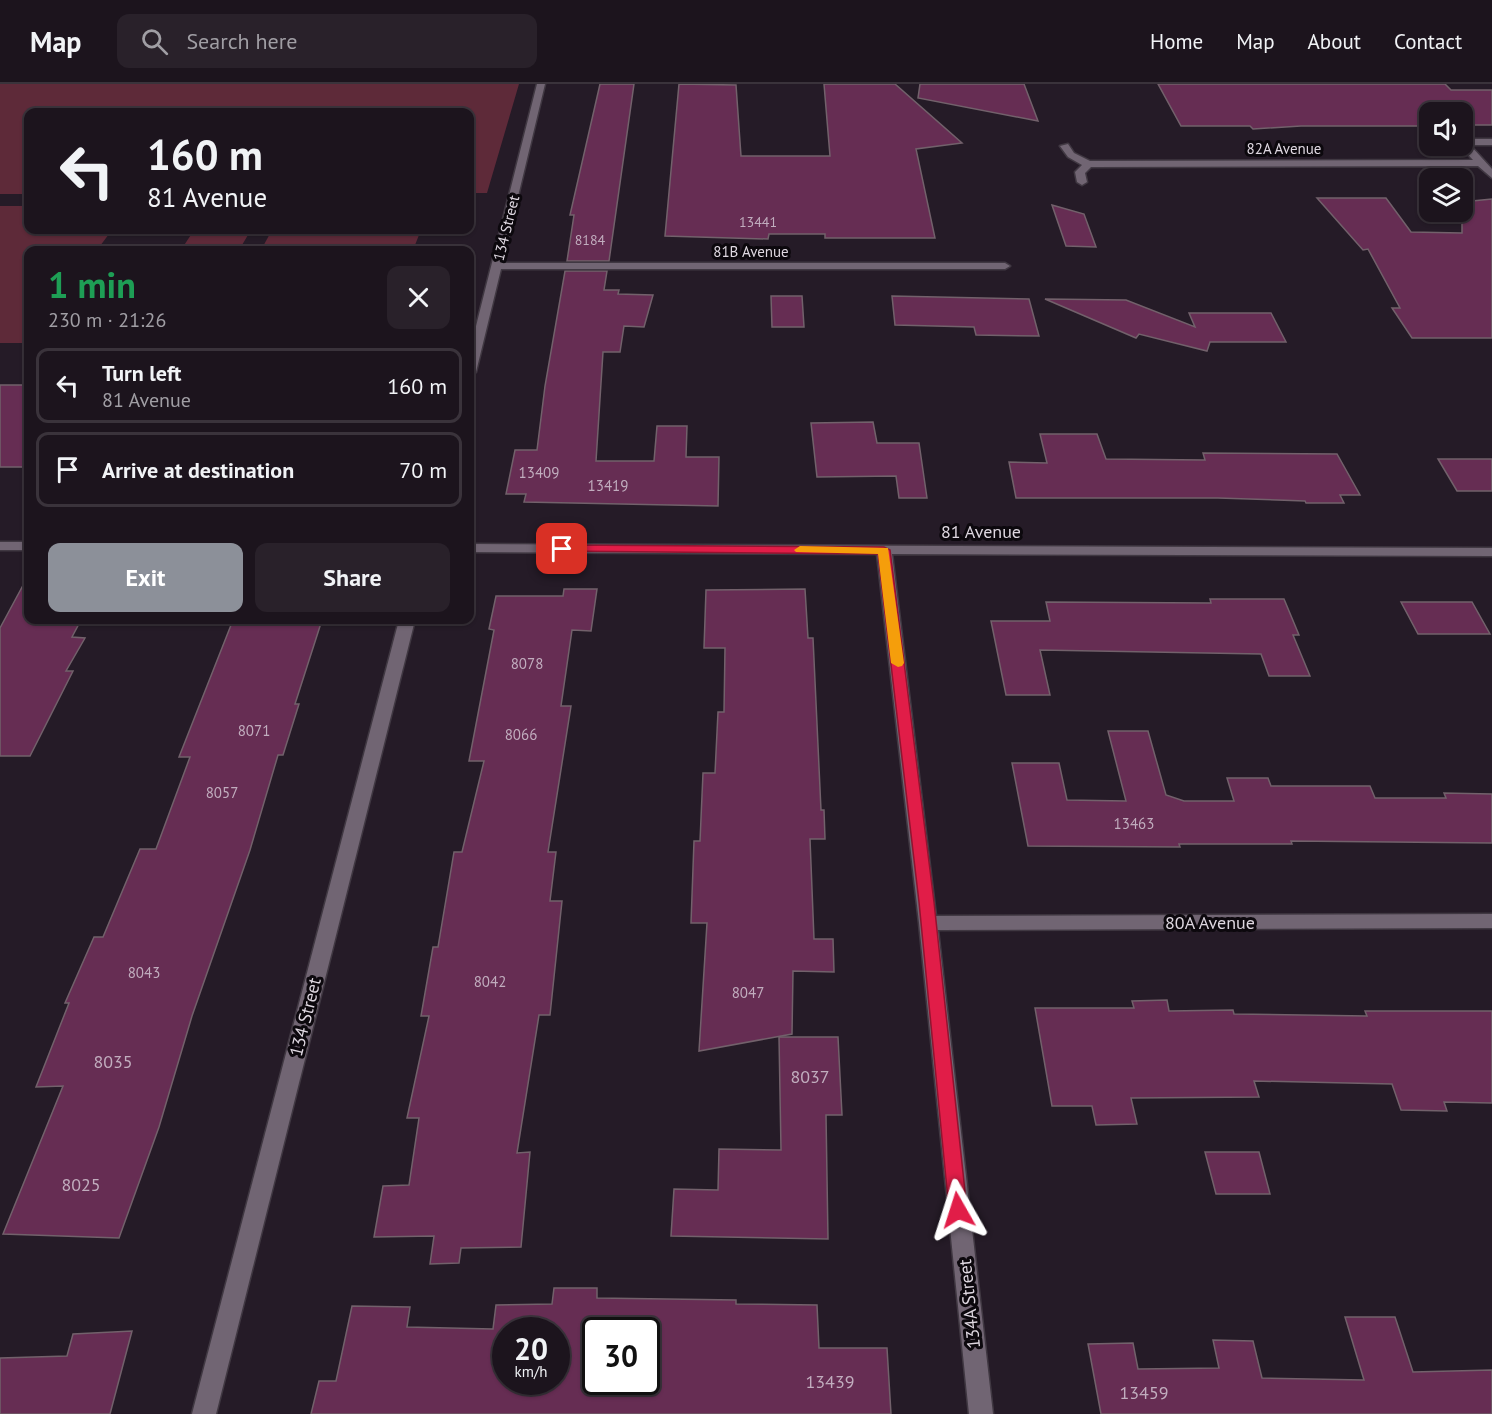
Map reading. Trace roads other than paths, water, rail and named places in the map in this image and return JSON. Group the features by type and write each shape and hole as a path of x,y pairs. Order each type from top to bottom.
{"street":[{"name":"134 Street","path":"474,356 541,84"},
{"path":"1492,142 1462,142 1492,175"},
{"path":"1065,146 1071,155 1088,164 1080,172 1082,182"},
{"name":"82A Avenue","path":"1088,164 1481,162"},
{"name":"81B Avenue","path":"496,266 1005,266"},
{"path":"0,546 24,546"},
{"name":"81 Avenue","path":"474,548 1492,552"},
{"name":"134A Street","path":"884,550 928,923 981,1414"},
{"name":"134 Street","path":"204,1414 406,624"},
{"name":"80A Avenue","path":"928,923 1492,921"}]}
